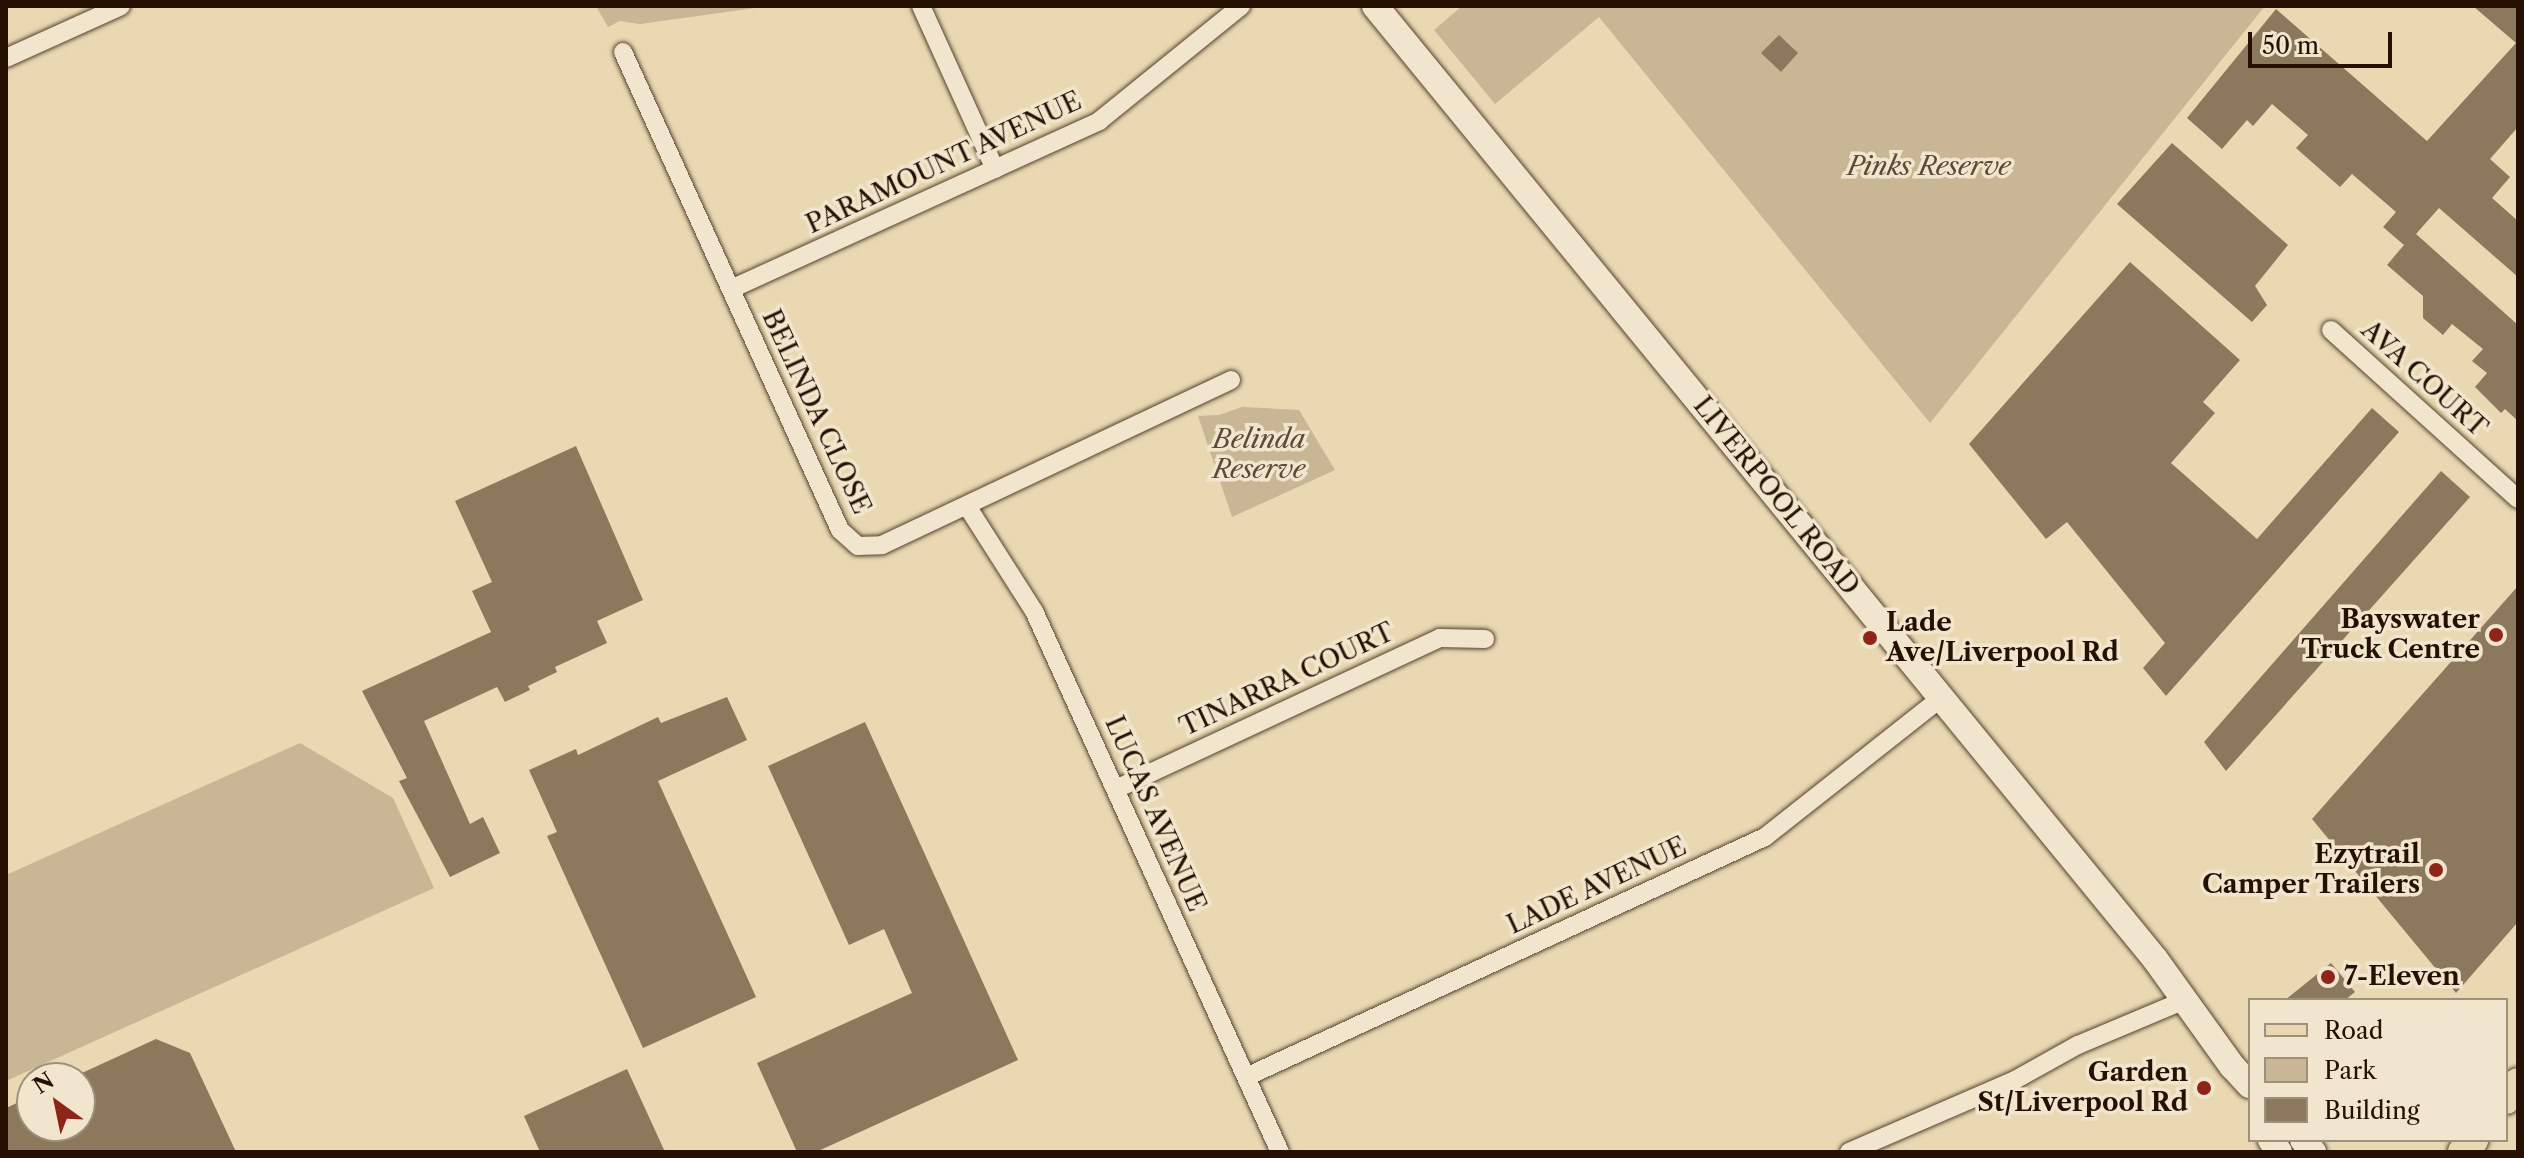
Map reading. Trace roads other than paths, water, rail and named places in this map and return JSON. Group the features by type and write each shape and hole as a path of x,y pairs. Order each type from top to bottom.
{"main road":[{"name":"LIVERPOOL ROAD","path":"1375,6 1942,697 2248,1083"},
{"name":"LIVERPOOL ROAD","path":"2232,1066 2248,1099"}],"street":[{"path":"6,58 121,6"},
{"path":"921,6 995,169"},
{"name":"PARAMOUNT AVENUE","path":"731,289 1107,116 1241,6"},
{"name":"BELINDA CLOSE","path":"623,52 840,530 858,546 882,545 1231,380"},
{"name":"AVA COURT","path":"2331,330 2518,499"},
{"name":"LUCAS AVENUE","path":"967,506 1034,611 1280,1152"},
{"name":"TINARRA COURT","path":"1116,789 1440,638 1485,639"},
{"name":"LADE AVENUE","path":"1246,1077 1765,837 1942,697"},
{"path":"1849,1152 2015,1080 2078,1045 2185,1000"}],"place":[{"name":"Bayswater Truck Centre","path":"2496,635"},
{"name":"Lade Ave/Liverpool Rd","path":"1870,638"},
{"name":"Ezytrail Camper Trailers","path":"2436,870"},
{"name":"7-Eleven","path":"2328,977"},
{"name":"Garden St/Liverpool Rd","path":"2204,1088"}],"park label":[{"name":"Pinks Reserve","path":"1929,167"},
{"name":"Belinda Reserve","path":"1259,455"}]}
